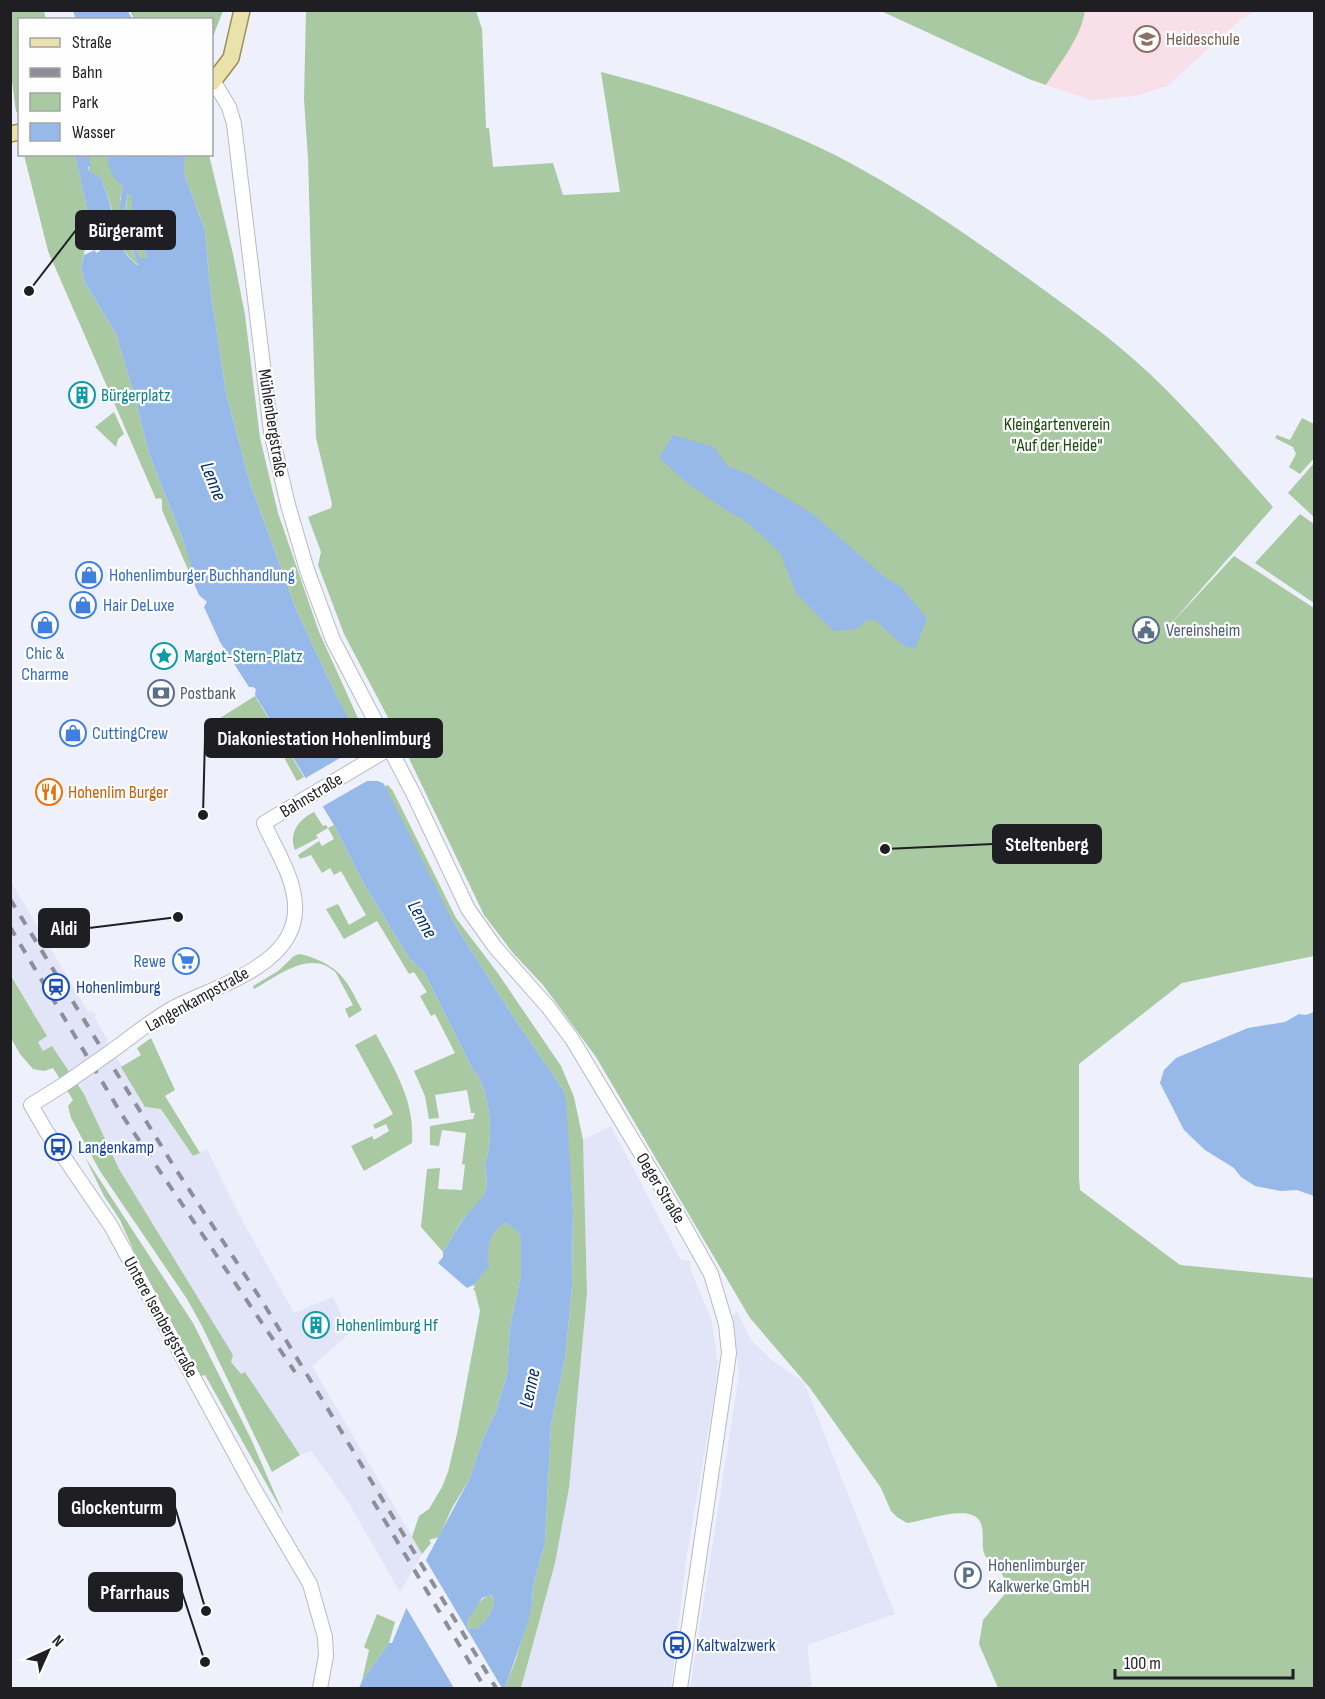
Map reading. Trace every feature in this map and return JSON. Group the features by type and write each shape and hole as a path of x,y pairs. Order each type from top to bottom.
{"main road":[{"path":"213,83 231,58 242,10"}],"street":[{"name":"Mühlenbergstraße","path":"213,83 229,107 234,124 271,432 288,505 307,570 333,640 385,751"},
{"name":"Bahnstraße","path":"264,823 385,751"},
{"name":"Oeger Straße","path":"385,751 448,863 468,909 495,947 548,1007 572,1039 711,1274 726,1324 729,1353 681,1689"},
{"name":"Langenkampstraße","path":"31,1105 163,1014 239,979 270,957 282,945 291,932 295,920 296,903 287,874 264,823"},
{"name":"Untere Isenbergstraße","path":"31,1105 46,1131 111,1226 310,1584 320,1617 326,1656 320,1689"}],"shaded area":[{"name":"Heideschule","path":"1085,11 1255,11 1239,21 1167,86 1136,96 1091,100 1046,85 1065,56 1084,19"},
{"path":"10,885 13,885 88,1012 91,1011 96,1015 94,1017 108,1040 106,1041 148,1108 161,1108 193,1156 207,1149 238,1213 294,1313 333,1297 350,1333 312,1366 422,1554 400,1592 347,1500 311,1451 300,1455 245,1372 237,1378 119,1169 84,1094 52,1046 43,1052 38,1042 47,1036 11,974"},
{"path":"611,1126 681,1260 690,1261 691,1271 711,1319 718,1362 686,1561 671,1688 521,1688 555,1563 569,1488 587,1293 583,1140"},
{"path":"737,1312 751,1340 774,1362 804,1382 895,1614 807,1645 812,1688 690,1688 739,1375 733,1314"}],"green space":[{"path":"10,11 44,11 46,18 18,18 18,112 16,112 10,65"},
{"path":"130,11 223,11 213,36 213,18 134,18"},
{"name":"Kleingartenverein \"Auf der Heide\"","path":"306,11 476,11 482,29 486,128 489,128 493,167 553,163 563,195 620,192 601,72 722,108 839,157 955,227 1072,310 1135,360 1213,439 1273,507 1168,627 1234,556 1314,608 1314,956 1182,983 1079,1064 1079,1178 1080,1190 1180,1265 1314,1278 1314,1688 998,1688 979,1644 983,1620 1004,1595 1007,1584 1001,1572 985,1556 979,1520 973,1515 956,1513 907,1523 891,1511 881,1488 810,1388 750,1318 596,1057 543,985 513,953 484,915 404,748 344,634 318,565 321,552 308,517 331,508 332,504 316,438 308,158 304,99"},
{"path":"881,11 1085,11 1075,40 1046,85"},
{"path":"24,156 75,156 87,209 79,234 86,244 81,267 85,283 116,334 149,454 182,537 196,578 193,581 162,510 162,500 156,499 48,251"},
{"path":"89,156 107,156 123,185 120,199 127,241 141,267 123,249 102,180 89,171"},
{"path":"187,156 209,156 245,315 260,438 278,513 319,632 362,727 359,740 296,609 250,483 226,393 210,287 205,231 184,173"},
{"path":"128,194 131,194 141,242 147,258 140,258 131,235 126,211"},
{"path":"114,412 124,434 118,439 116,447 95,427"},
{"path":"1302,418 1314,424 1314,458 1300,474 1289,467 1296,454 1293,447 1275,438 1277,435 1290,440"},
{"path":"1314,463 1314,517 1288,493"},
{"path":"1300,514 1314,524 1314,603 1255,563"},
{"path":"255,696 304,777 297,781 264,721 241,734 247,745 239,749 220,718"},
{"path":"388,785 456,918 497,972 561,1066 574,1097 583,1140 587,1293 569,1488 555,1563 521,1688 505,1688 532,1604 533,1586 545,1543 551,1424 565,1359 572,1288 573,1211 564,1091 512,1015 454,923 391,801 385,786"},
{"path":"314,812 323,826 326,825 328,828 316,835 318,838 295,850 293,838 296,827"},
{"path":"334,825 365,886 409,958 424,972 478,1076 486,1097 490,1131 485,1165 486,1188 483,1197 462,1221 443,1252 421,1227 427,1169 440,1168 438,1189 462,1190 465,1165 462,1164 466,1133 442,1130 439,1146 430,1145 430,1126 473,1119 475,1113 471,1113 467,1090 435,1095 439,1118 429,1119 425,1096 414,1071 455,1053 435,1014 431,1016 420,996 427,992 414,972 409,974 377,921 344,939 326,909 338,904 349,925 366,915 341,871 334,875 330,868 322,873 311,855 300,859 298,855 319,841 322,846 334,839 328,828"},
{"path":"299,954 327,964 340,974 362,1010 349,1018 345,1009 353,1005 336,973 316,963 295,967 254,989 253,986 278,971"},
{"path":"10,974 47,1036 38,1042 43,1051 52,1046 84,1094 119,1169 233,1355 231,1362 241,1374 245,1372 300,1455 272,1472 187,1299 100,1171 71,1118 68,1106 73,1100 53,1068 44,1071 33,1069 20,1054 11,1038"},
{"path":"376,1034 397,1073 407,1099 412,1127 412,1143 364,1171 351,1146 372,1136 374,1140 389,1131 386,1124 375,1129 373,1125 393,1114 355,1045"},
{"path":"151,1038 175,1090 165,1096 200,1153 193,1156 161,1109 145,1107 121,1067 141,1055 137,1048"},
{"path":"85,1157 193,1323 251,1439 284,1515 205,1375 201,1376"},
{"path":"506,1223 516,1228 521,1238 521,1275 510,1327 507,1375 496,1411 483,1439 469,1480 452,1508 439,1537 429,1540 431,1543 422,1554 412,1537 419,1516 429,1509 448,1472 480,1311 473,1285 488,1267 487,1254 492,1236"},
{"path":"490,1595 494,1599 491,1612 476,1629 470,1629 467,1626 472,1612 478,1603"},
{"path":"377,1614 395,1622 389,1643 362,1681 369,1650 364,1647"}],"water":[{"path":"73,11 128,11 132,18 76,18"},
{"name":"Lenne","path":"75,156 89,156 91,166 88,167 89,171 102,180 115,229 123,249 139,266 121,219 123,185 113,176 107,156 187,156 184,173 205,231 210,287 226,393 250,483 296,609 337,697 454,923 512,1015 564,1091 573,1211 572,1288 565,1359 551,1424 545,1543 533,1586 528,1622 505,1688 359,1688 389,1643 392,1643 427,1558 469,1480 483,1439 496,1411 507,1375 510,1327 521,1275 521,1238 516,1229 506,1223 496,1231 488,1248 489,1267 473,1285 467,1288 438,1263 459,1225 485,1192 487,1182 485,1165 490,1131 486,1097 478,1076 424,972 409,958 365,886 334,825 255,695 256,689 249,687 220,642 204,607 207,602 199,595 193,581 195,578 182,537 149,454 116,334 85,283 81,267 84,255 95,250 96,253 100,251 95,238 92,239 92,243 86,244 79,234 83,213 87,209","holes":["128,194 131,194 134,224 147,258 140,258 128,227 126,202","491,1595 494,1599 488,1616 476,1629 470,1629 467,1626 469,1618 482,1598"]},
{"path":"673,435 714,447 727,466 748,474 814,515 883,576 901,587 927,618 915,649 904,646 875,620 867,620 857,629 833,631 796,593 780,553 765,538 743,519 727,511 690,485 659,458"},
{"path":"1314,1012 1314,1196 1297,1190 1281,1191 1255,1186 1241,1177 1234,1168 1205,1150 1184,1130 1160,1083 1164,1070 1176,1058 1248,1028 1285,1022 1299,1014 1306,1015"}],"pier":[{"path":"361,738 387,785 378,781 367,781 320,808 304,779 352,751 358,746"},
{"path":"424,1557 502,1688 454,1688 404,1604"}],"railway":[{"path":"10,899 173,1165 262,1301 496,1688"},
{"path":"10,927 122,1115 295,1372"},
{"path":"373,1501 485,1688"}],"place":[{"name":"Heideschule","path":"1147,39"},
{"name":"Bürgeramt","path":"29,291"},
{"name":"Bürgerplatz","path":"82,395"},
{"name":"Hohenlimburger Buchhandlung","path":"89,575"},
{"name":"Hair DeLuxe","path":"83,605"},
{"name":"Chic & Charme","path":"45,625"},
{"name":"Vereinsheim","path":"1146,630"},
{"name":"Margot-Stern-Platz","path":"164,656"},
{"name":"Postbank","path":"161,693"},
{"name":"CuttingCrew","path":"73,733"},
{"name":"Hohenlim Burger","path":"49,792"},
{"name":"Diakoniestation Hohenlimburg","path":"203,815"},
{"name":"Steltenberg","path":"885,849"},
{"name":"Aldi","path":"178,917"},
{"name":"Rewe","path":"186,961"},
{"name":"Hohenlimburg","path":"56,987"},
{"name":"Langenkamp","path":"58,1147"},
{"name":"Hohenlimburg Hf","path":"316,1325"},
{"name":"Hohenlimburger Kalkwerke GmbH","path":"968,1575"},
{"name":"Glockenturm","path":"206,1611"},
{"name":"Kaltwalzwerk","path":"677,1645"},
{"name":"Pfarrhaus","path":"205,1662"}]}
